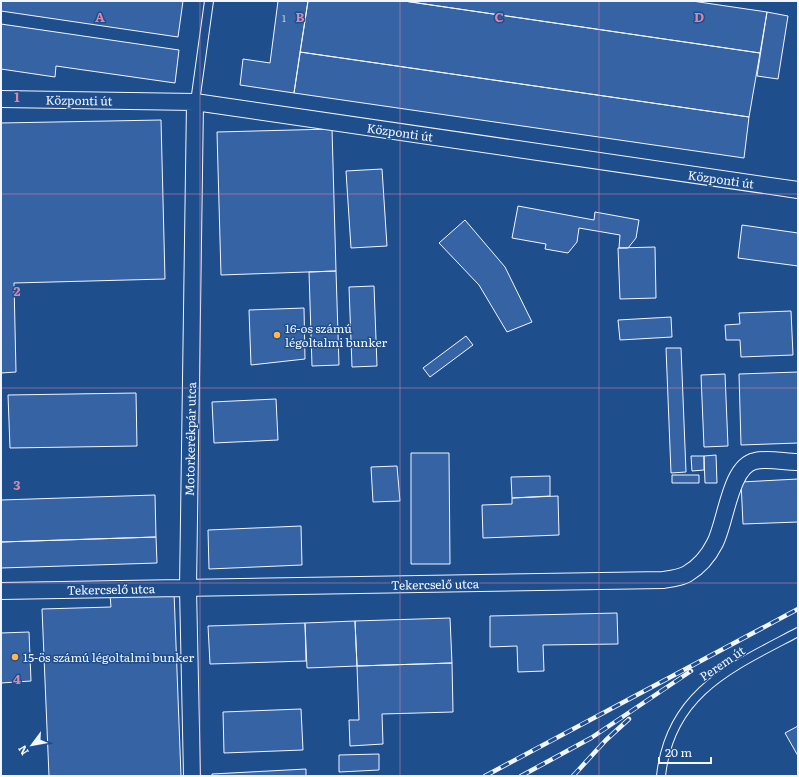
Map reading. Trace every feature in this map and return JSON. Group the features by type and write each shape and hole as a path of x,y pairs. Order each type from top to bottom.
{"street":[{"name":"Központi út","path":"1,99 195,102 798,190"},
{"name":"Motorkerékpár utca","path":"192,776 188,588 195,102"},
{"name":"Tekercselő utca","path":"1,591 663,580 686,575 702,562 715,544 725,520 734,483 742,468 755,461 798,462"}],"lane":[{"path":"195,102 209,1"},
{"name":"Perem út","path":"661,776 664,753 675,726 703,689 731,668 798,632"}],"building":[{"path":"1,1 183,1 178,37 1,11"},
{"path":"278,1 308,1 294,93 240,85 243,59 270,63"},
{"path":"308,1 404,1 760,53 749,117 300,52"},
{"path":"404,1 692,1 767,12 760,53"},
{"path":"767,12 788,16 778,79 757,76"},
{"path":"1,24 179,50 175,83 56,66 55,77 1,69"},
{"path":"300,52 749,117 744,158 294,93"},
{"path":"161,120 165,279 14,283 16,372 1,373 1,123"},
{"path":"332,129 336,271 221,275 217,132"},
{"path":"382,169 387,246 351,248 346,171"},
{"path":"518,206 594,220 595,212 639,220 636,238 628,248 619,248 620,235 579,228 577,242 568,253 545,249 546,244 512,238"},
{"path":"465,220 505,267 532,322 507,332 479,285 439,243"},
{"path":"742,225 798,233 798,266 738,258"},
{"path":"655,247 656,298 620,299 618,248"},
{"path":"336,271 339,365 312,366 309,272"},
{"path":"374,286 377,366 352,367 349,287"},
{"name":"16-os számú légoltalmi bunker","path":"304,308 305,359 251,365 249,310"},
{"path":"791,311 793,355 741,357 740,340 726,340 725,325 740,324 739,313"},
{"path":"671,317 672,337 620,340 618,320"},
{"path":"466,336 473,345 430,377 423,368"},
{"path":"666,348 681,348 686,472 671,473"},
{"path":"798,372 798,443 741,445 739,374"},
{"path":"725,374 728,446 704,447 701,375"},
{"path":"136,393 137,446 10,448 8,395"},
{"path":"276,399 278,440 214,443 212,402"},
{"path":"411,453 449,453 450,564 411,564"},
{"path":"716,455 717,483 705,483 704,456"},
{"path":"691,456 704,456 704,470 692,471"},
{"path":"397,466 400,501 373,502 371,467"},
{"path":"672,475 699,475 699,483 672,483"},
{"path":"550,476 550,496 512,498 511,477"},
{"path":"798,479 798,522 743,524 741,482"},
{"path":"155,495 156,537 1,542 1,500"},
{"path":"558,496 559,535 483,538 482,505 512,504 512,498"},
{"path":"301,526 302,565 209,569 208,530"},
{"path":"156,537 157,563 1,568 1,542"},
{"path":"174,592 181,776 49,776 42,609 111,607 110,595"},
{"path":"617,613 618,644 543,645 544,671 518,672 517,646 490,647 490,616"},
{"path":"450,618 452,663 357,666 355,621"},
{"path":"355,621 357,666 307,668 305,623"},
{"path":"305,623 306,661 210,664 208,626"},
{"name":"15-ös számú légoltalmi bunker","path":"29,632 31,681 1,683 1,633"},
{"path":"452,663 453,712 382,714 383,744 350,746 349,720 359,720 357,666"},
{"path":"301,709 303,750 224,753 223,712"},
{"path":"798,726 798,756 785,733"},
{"path":"379,754 379,770 339,772 339,755"},
{"path":"306,769 306,776 212,776 212,774"}],"railway":[{"path":"485,776 798,609"},
{"path":"521,776 591,738 691,671"},
{"path":"573,776 606,740 629,719"}],"place":[{"name":"16-os számú légoltalmi bunker","path":"277,335"},
{"name":"15-ös számú légoltalmi bunker","path":"15,657"}]}
